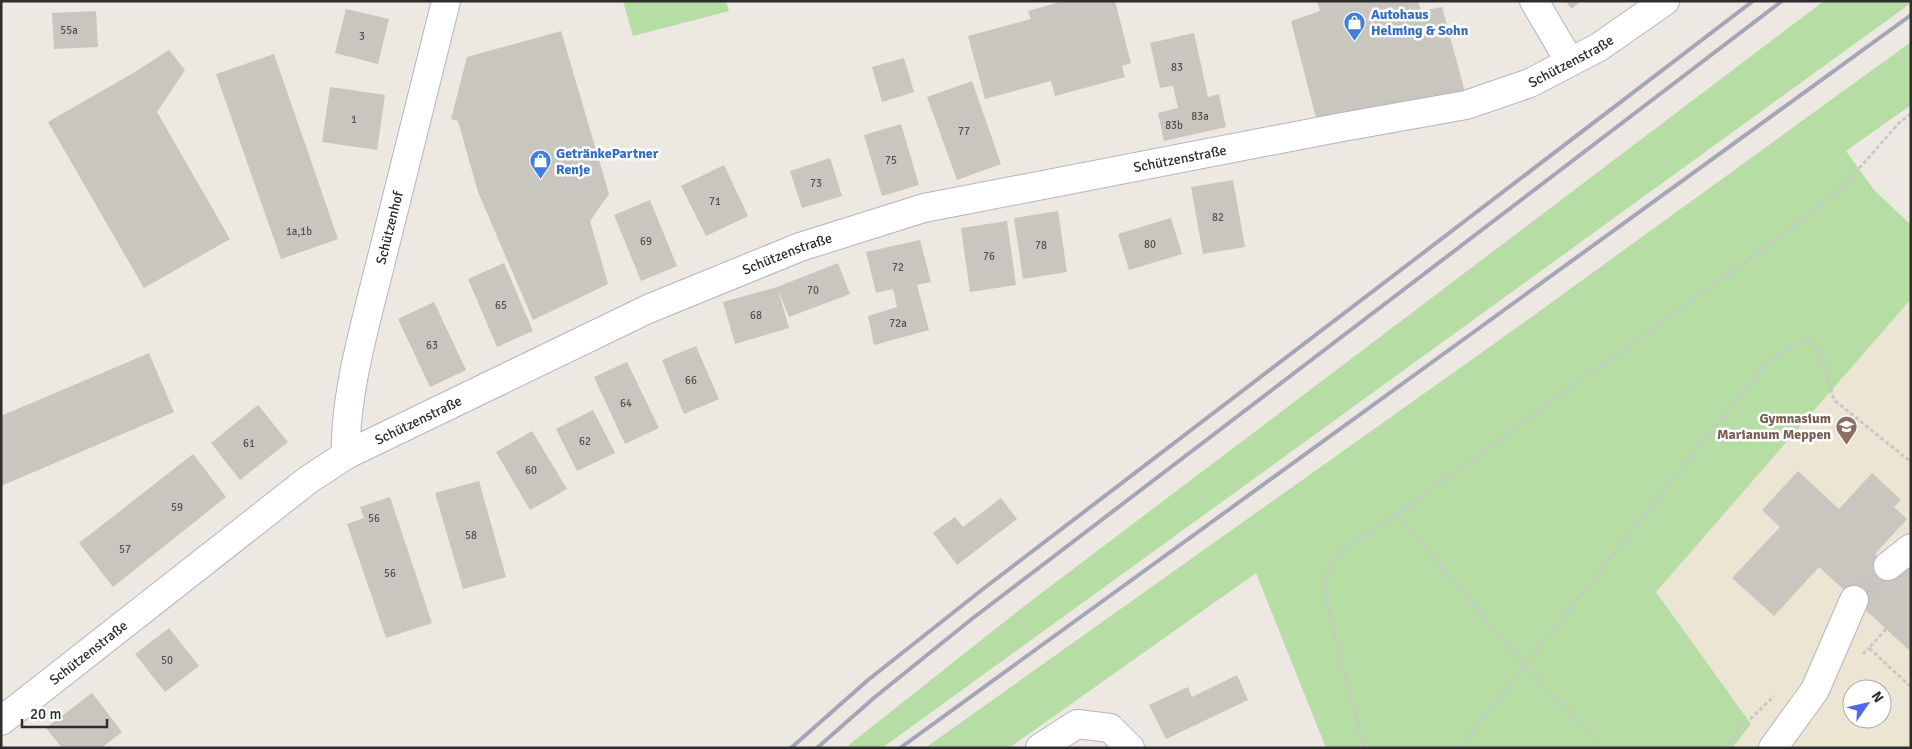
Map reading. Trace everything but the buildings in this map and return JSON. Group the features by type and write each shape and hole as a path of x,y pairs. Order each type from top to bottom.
{"street":[{"name":"Schützenhof","path":"346,455 345,433 349,404 370,306 446,1"},
{"path":"1534,1 1570,62"},
{"name":"Schützenstraße","path":"1,721 308,480 346,455 648,309 800,247 924,208 1466,105 1530,83 1599,47 1665,1"},
{"path":"1888,566 1911,548"},
{"path":"1773,748 1815,690 1854,600"},
{"path":"1040,748 1077,724 1110,728 1130,748"}],"path":[{"path":"1364,748 1328,608 1326,576 1340,551 1397,514 1797,224 1841,189 1899,123 1911,114"},
{"path":"1459,748 1526,667 1768,361 1806,338 1820,352 1834,400 1911,462"},
{"path":"1397,514 1526,667 1606,748"},
{"path":"1886,629 1870,648 1911,687"}],"shaded area":[{"name":"Gymnasium Marianum Meppen","path":"1911,299 1911,748 1732,748 1751,723 1656,592"}],"green space":[{"path":"623,1 726,1 729,11 633,36"},
{"path":"1824,1 1911,1 1911,3 882,748 845,748 1027,604"},
{"path":"1911,42 1911,105 1846,151 1874,190 1911,225 1911,299 1656,592 1751,724 1732,748 1326,748 1256,573 1009,748 925,748 1519,326"}],"tunnel":[{"path":"1854,600 1888,566"}],"railway":[{"path":"791,748 868,680 983,589 1753,1"},
{"path":"817,748 875,697 973,618 1782,1"},
{"path":"900,748 1911,15"}],"place":[{"name":"Autohaus Helming & Sohn","path":"1355,41"},
{"name":"GetränkePartner Renje","path":"540,180"},
{"name":"Gymnasium Marianum Meppen","path":"1847,445"}]}
